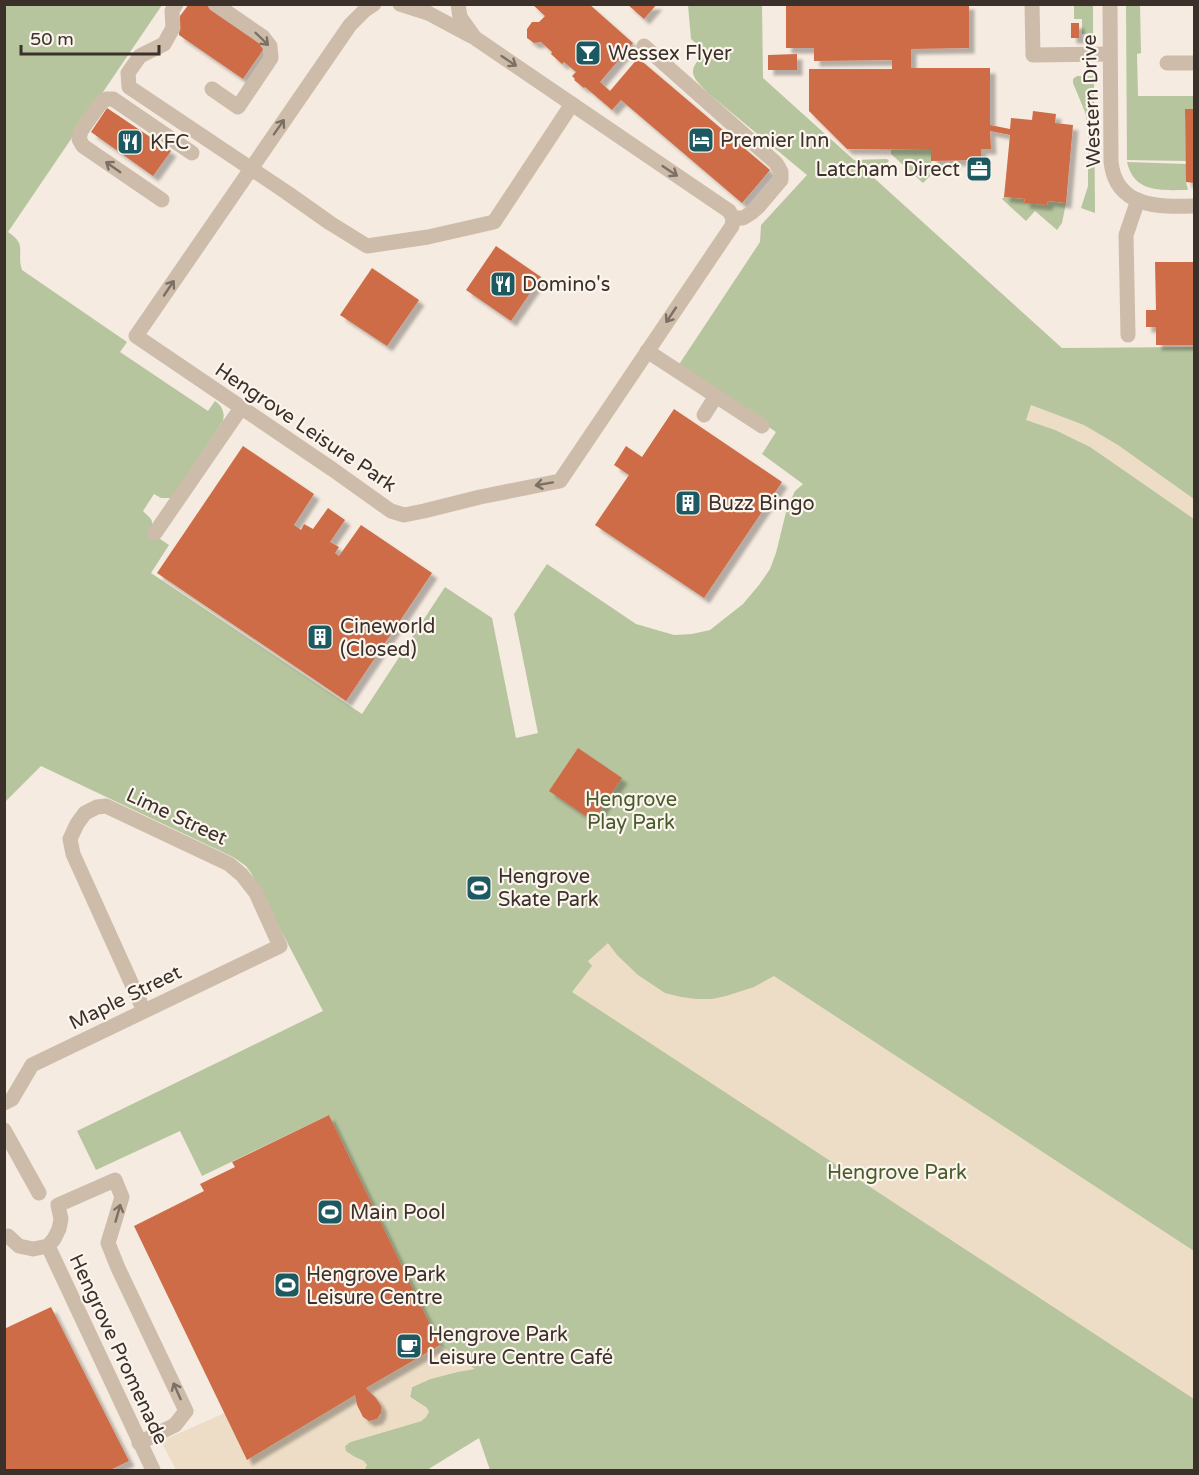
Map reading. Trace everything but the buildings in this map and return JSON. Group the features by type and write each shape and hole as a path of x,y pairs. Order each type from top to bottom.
{"street":[{"path":"176,4 172,11 173,28 164,44 140,56 128,73 129,87 367,246 428,237 494,222 572,104"},
{"path":"212,89 238,107 271,58 270,46 263,37 215,4"},
{"name":"Hengrove Leisure Park","path":"374,4 350,25 136,336 391,511 404,515 560,481 732,226 733,218"},
{"path":"400,4 428,13 475,38 729,212 733,218 743,218 759,206 781,180 781,172 776,163 644,46"},
{"path":"458,4 460,17 475,38"},
{"path":"1032,4 1033,55 1110,54"},
{"name":"Western Drive","path":"1110,4 1112,171 1125,193 1138,200 1163,207 1194,206"},
{"path":"1167,63 1194,63"},
{"path":"162,200 83,146 80,139 81,131 100,104 106,99 113,99 192,153"},
{"path":"1128,335 1126,235 1138,200"},
{"path":"647,351 762,426"},
{"path":"704,415 716,396"},
{"path":"155,533 241,408"},
{"name":"Lime Street","path":"144,1011 73,854 70,839 77,824 85,813 97,807 106,806 229,864 242,875 256,893 280,946"},
{"name":"Maple Street","path":"4,1103 12,1100 32,1065 280,946"},
{"path":"4,1130 39,1193"},
{"path":"6,1236 19,1246 33,1249 48,1246 59,1229 61,1219 58,1205 115,1180 122,1197 108,1243 186,1411 175,1425 139,1443"},
{"name":"Hengrove Promenade","path":"48,1246 153,1470"}],"green space":[{"name":"Hengrove Park","path":"4,5 162,5 8,232 20,245 22,270 127,342 120,352 208,411 215,401 222,410 223,421 171,498 161,498 154,494 143,511 151,520 150,532 169,545 151,573 362,714 445,587 492,618 516,738 538,733 514,614 547,564 636,624 674,635 710,630 743,604 770,569 787,508 795,491 803,484 762,454 776,432 678,366 760,242 761,225 807,175 708,93 694,77 693,69 705,51 691,39 688,5 762,5 763,78 854,160 887,159 889,161 874,178 1062,348 1194,347 1194,1470 490,1470 479,1438 427,1470 364,1470 367,1465 345,1451 345,1446 350,1442 421,1421 426,1417 427,1408 410,1397 412,1387 430,1379 457,1372 440,1345 329,1115 202,1176 180,1131 96,1170 77,1131 323,1011 251,873 246,866 233,857 41,766 5,802"},
{"path":"1074,5 1093,5 1093,34 1082,34 1082,19 1074,19"},
{"path":"1126,5 1140,5 1141,53 1137,54 1138,96 1194,96 1194,109 1185,109 1186,161 1127,160"},
{"path":"1077,76 1094,76 1095,213 1081,208 1088,186 1088,126 1073,83 1073,79"},
{"path":"891,150 931,150 932,174 923,183 891,154"},
{"path":"1127,162 1186,164 1188,190 1160,190 1143,185 1136,180"},
{"path":"1004,197 1025,199 1024,202 1047,205 1048,201 1066,203 1062,223 1057,230 1035,211 1026,221 1002,199"}],"shaded area":[{"path":"1031,405 1084,425 1118,445 1194,499 1194,519 1090,447 1055,430 1026,420"},
{"path":"608,943 638,975 665,993 681,997 712,999 726,996 754,987 774,976 1194,1251 1194,1399 572,992 592,966 588,961"},
{"path":"440,1345 475,1369 430,1379 412,1387 410,1397 427,1408 429,1412 421,1421 350,1442 345,1446 346,1451 364,1461 367,1465 364,1470 176,1470 161,1441 225,1413 355,1395 361,1414 366,1419 374,1420 380,1416 381,1406 366,1388"}],"place":[{"name":"Wessex Flyer","path":"588,53"},
{"name":"Premier Inn","path":"701,140"},
{"name":"KFC","path":"130,142"},
{"name":"Latcham Direct","path":"979,169"},
{"name":"Domino's","path":"503,284"},
{"name":"Buzz Bingo","path":"688,503"},
{"name":"Cineworld (Closed)","path":"320,637"},
{"name":"Hengrove Skate Park","path":"479,888"},
{"name":"Main Pool","path":"330,1212"},
{"name":"Hengrove Park Leisure Centre","path":"287,1285"},
{"name":"Hengrove Park Leisure Centre Café","path":"409,1346"}],"park label":[{"name":"Hengrove Play Park","path":"631,810"}]}
